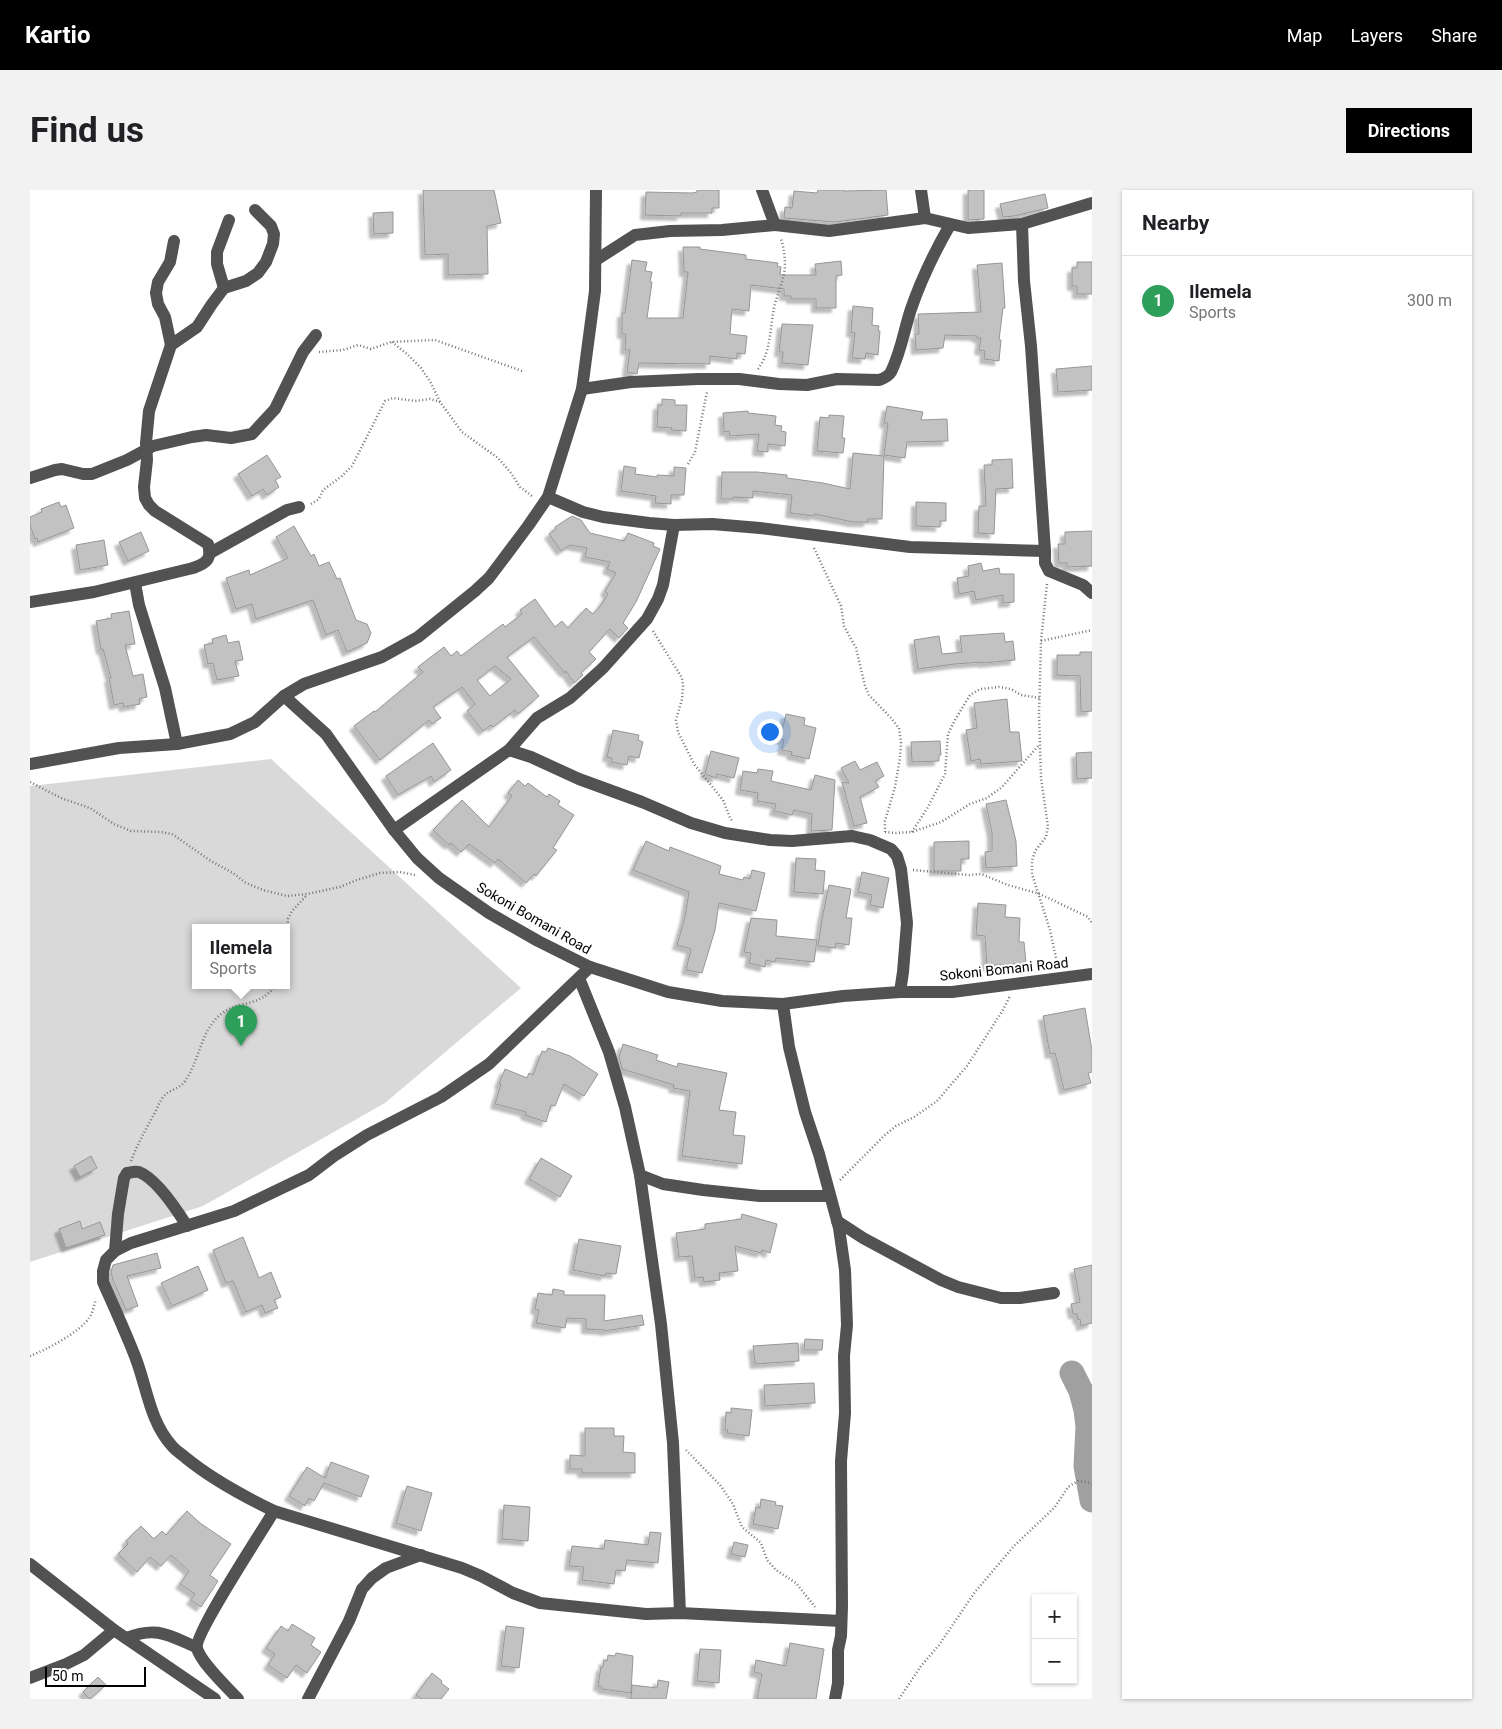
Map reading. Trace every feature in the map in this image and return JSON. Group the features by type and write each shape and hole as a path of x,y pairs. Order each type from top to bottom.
{"street":[{"path":"30,764 119,748 177,744 230,734 255,722 284,696 304,684 382,658 418,636 475,591 488,578 547,499 582,389 595,291 596,190"},
{"path":"762,190 775,225"},
{"path":"921,190 925,218"},
{"path":"596,260 635,235 775,225 829,231 925,218 968,228 1022,224 1092,203"},
{"path":"171,345 197,328 224,288 246,281 258,273 266,262 273,244 274,234 271,226 255,210"},
{"path":"224,288 217,264 217,252 229,220"},
{"path":"1022,224 1024,281 1031,346 1045,551 1044,563 1049,571 1083,585 1092,593"},
{"path":"582,389 631,382 742,379 779,384 807,385 837,379 878,380 885,378 890,373 902,344 911,310 937,248 950,225"},
{"path":"30,602 135,584 201,565 208,560 210,553 208,544 149,506 145,498 146,443 149,411 171,345 165,317 158,304 156,293 158,282 170,262 174,241"},
{"path":"30,478 55,470 92,474 153,446 206,434 231,438 252,434 275,409 303,352 316,335"},
{"path":"547,499 603,517 674,525 712,524 910,547 1045,551"},
{"path":"210,553 287,510 299,507"},
{"path":"394,830 509,750 537,718 570,698 592,678 647,619 663,585 674,525"},
{"path":"135,584 139,604 165,688 177,744"},
{"name":"Sokoni Bomani Road","path":"284,696 326,734 394,830 417,858 439,878 489,913 538,941 590,967 668,992 722,1001 783,1004 843,996 900,992 952,992 1092,974"},
{"path":"509,750 531,757 579,779 642,802 691,823 725,833 770,840 792,841 852,836 870,840 890,849 897,856 901,870 907,922 900,992"},
{"path":"590,967 489,1064 441,1097 367,1135 309,1175 234,1211 132,1243 115,1251 106,1260 103,1282 136,1357 154,1418 172,1446 197,1467 252,1500 274,1510 462,1568 513,1593 540,1603 646,1614 680,1613 841,1621"},
{"path":"579,978 609,1052 625,1107 640,1175 661,1324 673,1435 680,1613"},
{"path":"783,1004 789,1046 804,1112 837,1221 844,1270 847,1325 844,1356 845,1413 841,1461 841,1621 838,1650 838,1683 835,1699"},
{"path":"115,1251 118,1214 124,1178 128,1173 137,1171 162,1191 187,1226"},
{"path":"640,1175 663,1184 760,1196 829,1192"},
{"path":"643,1198 663,1184"},
{"path":"837,1221 863,1238 941,1280 958,1287 1001,1298 1020,1298 1054,1293"},
{"path":"238,1699 200,1656 196,1646 199,1635 274,1510"},
{"path":"308,1699 349,1621 362,1589 372,1578 386,1568 421,1555"},
{"path":"30,1564 114,1630 215,1699"},
{"path":"30,1678 84,1655 114,1630"},
{"path":"126,1638 140,1632 152,1631 196,1646"}],"path":[{"path":"742,379 757,371 763,363 784,272 782,240 775,225"},
{"path":"303,352 335,351 358,345 371,349 391,342 436,340 522,371"},
{"path":"391,342 421,368 440,402 462,432 498,458 520,487 531,496 547,499"},
{"path":"688,464 695,452 706,394 711,386 720,379"},
{"path":"299,507 311,504 319,499 323,490 352,466 385,401 393,398 415,401 430,399 440,402"},
{"path":"807,534 841,606 844,626 856,648 869,696 892,718 899,728 900,758 895,787 885,821 885,832"},
{"path":"1049,571 1041,641 1040,698 1041,778 1048,827 1046,838 1035,851 1032,861 1032,874 1040,894 1061,978"},
{"path":"647,619 660,645 682,678 682,698 676,720 678,732 694,764 723,800 730,818 748,837"},
{"path":"1041,641 1092,630"},
{"path":"912,832 928,807 945,774 948,734 970,695 980,689 999,687 1011,689 1021,695 1040,698"},
{"path":"878,832 912,832 941,822 970,804 987,798 1002,787 1040,744"},
{"path":"30,782 61,798 90,808 114,824 131,831 172,834 246,883 263,890 287,896 340,887 380,873 400,872 439,878"},
{"path":"901,870 969,875 981,874 1008,886 1040,894 1088,918 1092,923"},
{"path":"288,924 292,911 307,894"},
{"path":"829,1192 891,1130 928,1109 937,1101 967,1066 1003,1010 1016,984"},
{"path":"131,1172 131,1162 140,1138 165,1095 184,1082 196,1060 204,1036 212,1022 228,1009 259,1000 272,989"},
{"path":"30,1356 46,1349 82,1326 90,1317 103,1282"},
{"path":"673,1435 720,1485 733,1504 742,1527 761,1543 767,1560 776,1570 800,1587 814,1604 823,1621"},
{"path":"899,1699 975,1592 1014,1546 1055,1508 1068,1487 1078,1482 1092,1483"}],"shaded area":[{"path":"271,759 521,988 385,1103 203,1206 30,1262 30,786"}],"building":[{"path":"423,190 494,190 501,223 487,226 488,274 448,275 448,254 425,255"},
{"path":"697,190 719,190 719,208 712,208 712,213 681,213 681,216 645,215 646,192 692,193 697,192"},
{"path":"818,190 886,190 888,215 835,222 784,218 785,207 792,208 794,191 817,193"},
{"path":"968,190 984,190 984,219 968,220"},
{"path":"1045,194 1048,208 1003,217 1000,204"},
{"path":"393,212 393,233 374,234 373,213"},
{"path":"683,247 700,247 700,249 746,255 746,259 778,263 777,266 781,267 780,275 816,275 815,264 841,261 842,275 836,276 836,308 816,308 816,299 791,299 791,296 784,296 784,289 751,285 749,311 732,309 730,334 747,336 745,354 737,353 737,359 710,356 710,364 639,363 637,374 627,372 630,350 625,350 626,334 622,334 622,313 625,313 632,260 647,262 645,271 652,272 647,318 683,318 688,272 684,272"},
{"path":"1077,262 1092,262 1092,294 1077,294 1077,286 1072,286 1072,268 1077,268"},
{"path":"1002,263 1005,308 1003,308 999,340 1001,340 999,361 984,359 985,351 979,350 981,338 977,338 977,336 945,335 943,348 916,350 915,334 919,334 918,314 981,312 977,265"},
{"path":"853,306 873,308 872,325 879,326 878,331 880,331 878,355 866,353 865,359 852,358 855,333 851,332"},
{"path":"782,324 813,325 808,365 782,363 783,352 779,352"},
{"path":"1092,366 1092,390 1058,392 1056,369"},
{"path":"662,399 675,400 675,405 687,405 686,431 657,427 658,405 662,405"},
{"path":"887,406 923,412 921,420 947,419 948,441 907,442 905,458 884,455 888,423 884,423"},
{"path":"748,411 748,413 776,416 775,425 782,426 781,431 786,432 785,446 768,444 768,452 757,451 759,434 730,436 729,431 724,432 723,413"},
{"path":"829,415 844,416 842,438 845,438 843,453 817,451 820,417 829,418"},
{"path":"853,453 884,456 882,519 868,519 868,522 853,522 814,514 814,516 790,513 792,495 753,491 753,498 733,497 733,499 721,499 722,472 757,472 787,475 787,478 850,489"},
{"path":"267,455 281,477 275,480 279,487 267,495 263,489 252,496 238,474"},
{"path":"1012,459 1013,488 996,489 994,534 978,533 979,506 986,506 984,465 992,465 992,460"},
{"path":"624,466 636,468 635,474 657,477 657,475 674,476 674,467 686,468 684,495 671,495 671,504 655,503 656,496 621,491"},
{"path":"59,502 61,507 66,505 74,528 38,542 30,525 30,517 42,512 41,509"},
{"path":"916,502 946,503 946,521 940,521 940,527 916,526"},
{"path":"572,516 581,520 590,533 624,541 628,533 654,543 653,546 660,549 636,602 623,623 628,628 619,638 610,629 589,652 596,659 581,673 583,675 574,683 566,671 565,673 534,637 507,657 539,696 518,714 515,710 493,727 491,725 483,731 467,711 475,704 462,687 433,707 441,718 432,724 429,720 380,760 354,726 375,712 423,672 418,667 444,647 451,656 457,651 461,656 503,624 505,627 522,614 520,610 535,599 555,627 562,621 568,628 586,608 593,614 601,605 608,594 605,591 616,573 607,569 610,562 585,557 587,548 570,545 561,551 549,534 556,529 555,527","holes":["495,666 511,679 490,696 477,680"]},
{"path":"294,526 311,556 314,554 319,566 329,562 337,579 340,578 356,620 367,624 371,633 367,643 347,652 338,630 326,635 313,600 256,619 252,604 236,609 226,578 249,570 250,575 288,558 276,537"},
{"path":"1092,531 1092,566 1067,567 1067,563 1059,563 1058,544 1065,544 1065,532"},
{"path":"141,532 149,551 128,561 119,542"},
{"path":"104,540 108,565 80,570 76,545"},
{"path":"981,563 983,571 999,568 1000,574 1014,574 1014,602 1003,603 1003,595 976,600 974,591 959,594 957,578 969,576 968,566"},
{"path":"129,611 135,644 125,645 133,676 143,674 147,697 139,699 140,704 124,707 123,703 114,705 109,678 111,678 103,649 101,650 96,621 112,618 111,614"},
{"path":"1004,633 1005,642 1013,641 1015,660 955,664 918,669 914,640 939,636 942,654 962,652 960,636"},
{"path":"226,635 228,643 239,641 243,660 235,661 239,676 217,680 213,663 208,664 204,645 213,643 212,639"},
{"path":"1080,652 1092,652 1092,711 1081,712 1080,676 1057,675 1057,655 1080,655"},
{"path":"1007,699 1010,732 1019,732 1022,761 981,764 980,759 971,761 966,730 977,728 974,703"},
{"path":"786,714 805,718 804,725 816,728 809,759 791,755 792,752 782,750 784,740 780,739"},
{"path":"613,730 639,735 638,740 643,742 639,758 629,756 627,765 611,762 612,758 607,757"},
{"path":"940,741 941,755 939,755 939,761 912,762 911,742"},
{"path":"433,743 451,770 434,782 431,776 398,795 386,776"},
{"path":"711,751 739,758 734,778 717,774 716,778 705,774"},
{"path":"1092,752 1092,778 1077,779 1076,753"},
{"path":"855,761 860,770 877,762 884,776 875,781 879,787 860,797 867,823 854,826 842,782 849,783 841,768"},
{"path":"758,769 773,771 771,781 811,790 815,775 835,780 832,830 811,831 812,814 794,810 792,815 774,811 776,804 757,801 758,793 740,790 743,771 757,773"},
{"path":"518,780 525,786 528,783 547,797 549,794 560,801 558,805 574,815 553,848 557,850 536,876 534,874 526,883 498,859 495,863 469,844 461,852 451,843 449,845 433,830 462,800 489,827 512,796 508,793"},
{"path":"1006,800 1016,841 1017,866 986,868 985,852 992,851 992,833 986,804"},
{"path":"646,841 669,851 670,847 721,866 719,874 743,880 744,877 750,879 752,870 765,873 756,911 719,903 715,930 702,973 686,970 691,949 677,945 685,917 689,892 633,870"},
{"path":"969,841 969,859 961,859 961,871 934,871 934,842"},
{"path":"796,858 816,859 815,870 825,871 823,894 794,892"},
{"path":"862,872 889,878 883,908 870,905 872,895 858,892"},
{"path":"829,885 851,889 846,918 852,918 849,945 836,943 835,948 818,946"},
{"path":"978,903 1006,905 1005,917 1020,918 1019,942 1024,942 1026,963 987,966 985,936 976,935"},
{"path":"751,918 777,920 776,936 817,940 814,962 776,958 775,962 766,960 765,967 749,963 751,953 744,952"},
{"path":"1085,1008 1092,1051 1092,1072 1088,1073 1091,1083 1064,1090 1055,1053 1050,1054 1043,1016"},
{"path":"623,1044 658,1055 656,1060 677,1067 678,1063 727,1073 719,1110 736,1112 733,1135 745,1136 742,1164 682,1156 690,1091 673,1088 674,1085 622,1069 619,1057"},
{"path":"548,1048 570,1056 598,1074 584,1096 564,1084 555,1106 551,1105 546,1122 525,1115 526,1112 495,1104 501,1084 499,1084 505,1069 527,1078 529,1073 533,1075 542,1051 546,1052"},
{"path":"91,1156 97,1168 80,1177 74,1166"},
{"path":"541,1158 572,1176 560,1197 529,1179"},
{"path":"742,1214 777,1224 770,1253 762,1250 761,1253 735,1246 738,1271 719,1273 720,1280 704,1282 703,1277 695,1278 692,1256 679,1257 676,1233 705,1229 705,1224 741,1219"},
{"path":"80,1221 82,1229 100,1222 105,1235 66,1248 59,1229"},
{"path":"243,1237 259,1278 271,1272 281,1297 274,1300 278,1308 265,1313 262,1305 246,1312 233,1281 226,1283 213,1250"},
{"path":"579,1239 621,1246 616,1274 606,1273 605,1276 573,1270"},
{"path":"157,1253 161,1268 127,1276 138,1306 126,1310 113,1280 111,1272 113,1265"},
{"path":"1092,1265 1092,1323 1081,1326 1077,1314 1073,1314 1071,1304 1080,1302 1074,1269"},
{"path":"198,1266 208,1290 172,1306 161,1283"},
{"path":"553,1289 564,1291 564,1295 605,1295 604,1321 642,1315 644,1325 604,1331 586,1329 586,1319 567,1318 565,1328 536,1323 539,1310 535,1309 538,1293 552,1295"},
{"path":"805,1339 823,1340 822,1350 804,1350"},
{"path":"798,1343 799,1361 755,1364 753,1346"},
{"path":"814,1383 815,1403 765,1406 764,1385"},
{"path":"731,1408 752,1410 749,1436 727,1433 728,1430 725,1430 726,1412 731,1413"},
{"path":"585,1428 614,1428 614,1436 624,1436 623,1452 635,1453 635,1473 582,1473 582,1469 570,1469 570,1455 585,1456"},
{"path":"331,1462 369,1476 361,1497 324,1483 314,1501 309,1498 305,1506 289,1496 307,1467 325,1478"},
{"path":"407,1486 432,1493 421,1531 396,1523"},
{"path":"761,1499 776,1502 775,1505 783,1506 778,1529 753,1524 756,1507 760,1508"},
{"path":"504,1505 530,1507 528,1541 502,1539"},
{"path":"187,1511 200,1523 231,1544 210,1575 218,1581 201,1607 191,1600 195,1594 180,1584 189,1571 171,1555 161,1566 150,1557 137,1572 118,1554 128,1544 126,1541 141,1526 154,1539 162,1531 166,1535"},
{"path":"650,1532 661,1533 658,1563 627,1560 625,1571 616,1570 614,1584 582,1580 584,1567 569,1566 572,1546 604,1549 605,1540 648,1545"},
{"path":"734,1542 748,1545 745,1557 731,1554"},
{"path":"292,1624 315,1638 311,1645 321,1652 307,1673 296,1665 287,1678 268,1665 275,1654 266,1648 281,1626 288,1631"},
{"path":"506,1626 524,1628 519,1668 501,1666"},
{"path":"790,1643 824,1649 816,1699 757,1699 762,1674 754,1672 756,1660 786,1666"},
{"path":"700,1649 721,1650 719,1683 697,1681"},
{"path":"616,1653 633,1656 631,1693 602,1689 602,1687 598,1686 604,1660 607,1661 608,1655 615,1656"},
{"path":"432,1673 449,1689 441,1699 422,1699 416,1695"},
{"path":"98,1677 106,1685 90,1699 83,1692"},
{"path":"658,1680 669,1682 666,1699 631,1699 632,1685 657,1688"}],"waterway":[{"path":"1072,1373 1081,1391 1086,1410 1088,1426 1086,1466 1092,1500"}],"place":[{"name":"Ilemela","path":"241,1046"}]}
